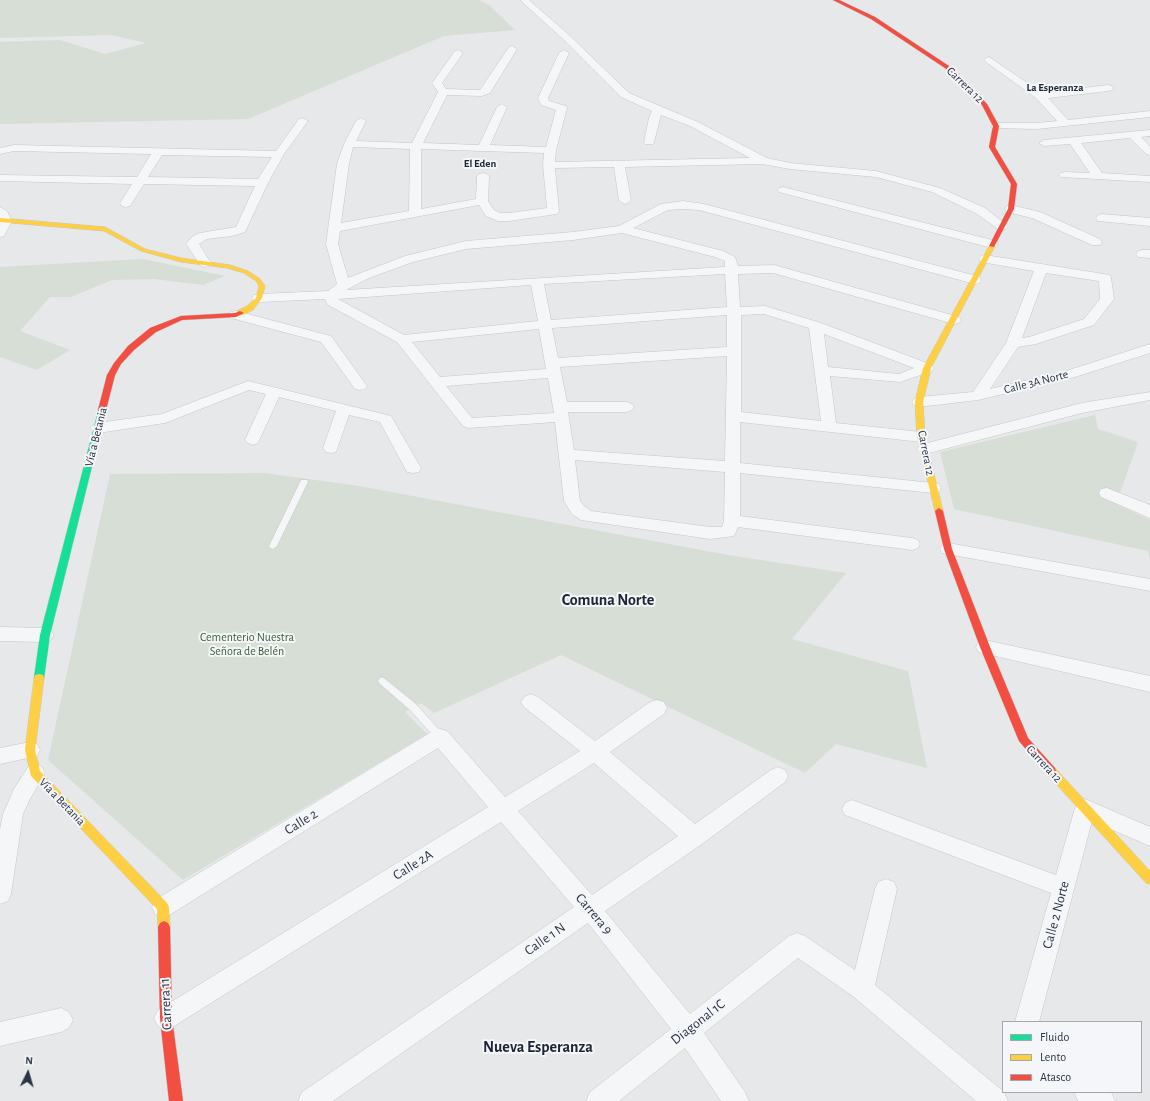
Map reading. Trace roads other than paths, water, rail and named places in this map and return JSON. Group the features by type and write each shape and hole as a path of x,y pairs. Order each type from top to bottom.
{"street":[{"path":"524,0 566,37 625,95 694,124 764,161"},
{"name":"Carrera 12","path":"835,0 873,18 952,71 984,104 996,126 992,147 1014,184 1011,209 954,320 927,368 919,402 923,443 948,549 985,647 1024,741 1150,879"},
{"path":"443,92 482,93 486,91 512,49"},
{"path":"443,92 437,83 458,53"},
{"path":"482,176 482,201 490,213 498,217 553,211 549,165 550,150 562,108 545,103 543,98 564,54"},
{"path":"989,60 1040,96 1064,122"},
{"path":"1040,96 1108,88"},
{"path":"415,213 416,146 443,92"},
{"path":"483,148 502,107"},
{"path":"649,142 654,118 658,110"},
{"path":"996,126 1037,126 1150,114"},
{"path":"205,263 192,244 197,239 204,236 232,232 241,229 262,183 302,120"},
{"path":"344,285 332,244 343,164 349,144 361,121"},
{"path":"1044,142 1074,141 1150,133"},
{"path":"1133,135 1150,152"},
{"path":"1074,141 1099,177"},
{"path":"349,144 550,150"},
{"path":"0,151 14,148 279,154"},
{"path":"126,203 159,151"},
{"path":"549,165 764,161 790,166 876,174 936,190 981,211 1002,226"},
{"path":"619,164 625,200"},
{"path":"1064,175 1150,180"},
{"path":"0,178 262,183"},
{"path":"783,190 992,244"},
{"path":"334,228 482,201"},
{"path":"622,230 642,218 665,208 683,205 700,207 975,280"},
{"path":"1011,209 1036,215 1096,242"},
{"path":"0,233 2,217 105,229 143,250 162,256 228,266 246,272 258,280 262,286 259,298 331,295 537,281 774,269 954,320"},
{"path":"1102,218 1150,222"},
{"path":"331,295 344,285 364,275 409,259 466,245 573,236 622,230 728,257 731,260 733,270 734,311 732,521 728,532 710,533 587,516 578,510 572,501 561,412 537,281"},
{"path":"985,259 1104,278 1107,299 1089,322 1031,341 1013,343"},
{"path":"978,396 1013,343 1042,267"},
{"path":"331,295 330,299 333,302 402,339 468,423 561,412 626,407"},
{"name":"Vía a Betania","path":"163,907 35,773 30,750 45,635 112,375 118,363 131,348 153,330 164,324 181,318 236,315 250,308 259,298"},
{"path":"402,339 545,324 765,310 816,326 927,368"},
{"path":"236,315 326,339 360,386"},
{"path":"816,326 829,426"},
{"path":"436,382 553,368 733,351"},
{"name":"Calle 3A Norte","path":"919,402 978,396 1070,374 1147,351"},
{"path":"822,371 900,378 927,368"},
{"path":"98,428 165,418 248,385 386,419 413,468"},
{"path":"253,440 274,392"},
{"path":"733,416 829,426 923,443 1082,408 1150,396"},
{"path":"330,448 344,408"},
{"path":"566,454 732,467 933,488"},
{"path":"1107,493 1150,512"},
{"path":"732,521 912,544"},
{"path":"948,549 1150,585"},
{"path":"0,634 45,635"},
{"path":"985,647 1150,684"},
{"path":"531,702 595,752 694,837"},
{"name":"Calle 2A","path":"166,1018 595,752 657,708"},
{"name":"Carrera 9","path":"440,737 590,909 687,1030 736,1101"},
{"name":"Calle 2","path":"163,907 440,737"},
{"path":"0,756 30,750"},
{"path":"0,894 13,814 21,795 35,773"},
{"name":"Calle 1 N","path":"311,1101 694,837 778,776"},
{"path":"1085,808 1150,838"},
{"name":"Calle 2 Norte","path":"1027,1021 1085,808"},
{"path":"852,809 1063,888"},
{"path":"886,889 862,989 995,1101"},
{"name":"Carrera 11","path":"163,907 166,1018 176,1101"},
{"name":"Diagonal 1C","path":"599,1101 797,944 862,989"},
{"path":"0,1034 61,1020"},
{"path":"1089,1093 1102,1101"}],"lane":[{"path":"273,546 304,482"},
{"path":"382,681 413,707 440,737"}],"district":[{"name":"La Esperanza","path":"1055,88"},
{"name":"El Eden","path":"480,164"},
{"name":"Comuna Norte","path":"608,600"},
{"name":"Nueva Esperanza","path":"538,1047"}],"park label":[{"name":"Cementerio Nuestra Señora de Belén","path":"247,644"}]}
